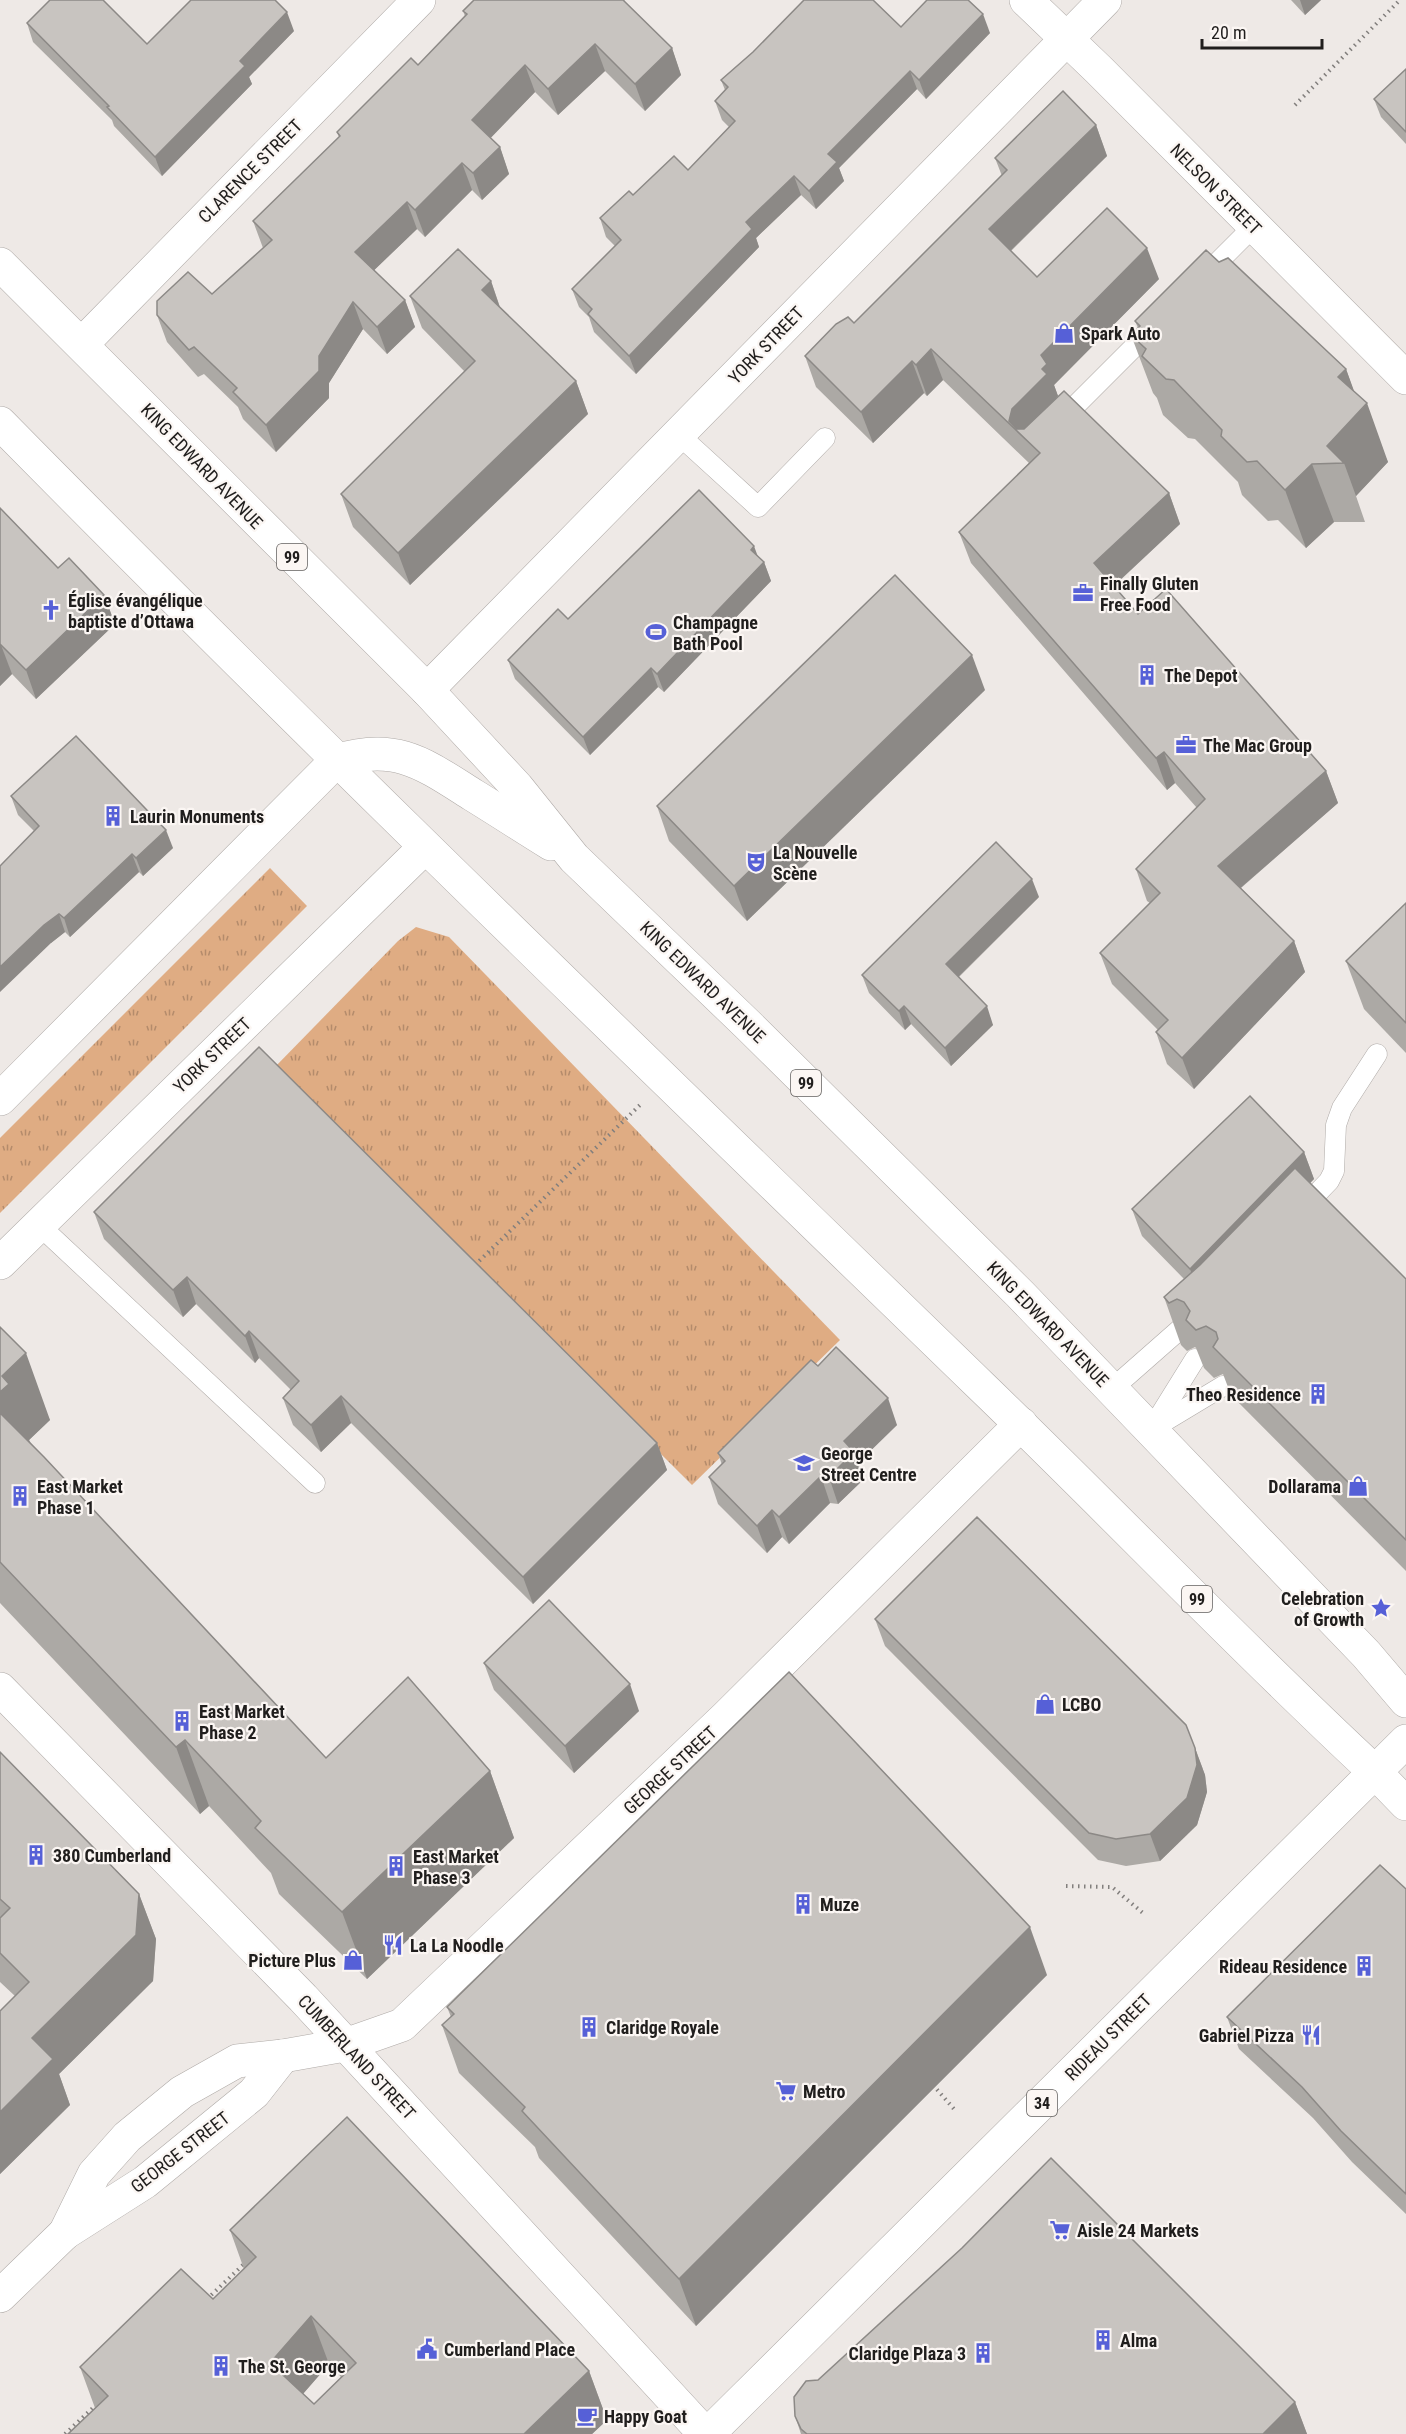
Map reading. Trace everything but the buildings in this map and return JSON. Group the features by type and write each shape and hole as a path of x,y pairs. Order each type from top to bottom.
{"street":[{"name":"CLARENCE STREET","path":"82,344 419,0"},
{"name":"NELSON STREET","path":"1026,0 1065,40 1099,69 1253,227 1406,378"},
{"name":"YORK STREET","path":"427,690 1105,0"},
{"name":"KING EDWARD AVENUE","path":"0,264 344,610 427,690 517,787 574,858 748,1025 1036,1310 1366,1654 1406,1701"},
{"name":"99","path":"0,423 336,762 1020,1424 1406,1804"},
{"path":"0,1099 336,762 353,756 377,754 419,761 574,858"},
{"name":"YORK STREET","path":"0,1263 424,848"},
{"name":"GEORGE STREET","path":"65,2233 94,2174 136,2129 182,2092 237,2061 345,2045 402,2025 726,1717 1020,1424"},
{"name":"CUMBERLAND STREET","path":"0,1689 303,1998 706,2434"},
{"name":"RIDEAU STREET","path":"706,2434 1406,1742"},
{"name":"GEORGE STREET","path":"0,2296 65,2233 145,2182 245,2100 283,2056"}],"lane":[{"path":"1190,291 1253,227"},
{"path":"1048,432 1165,316"},
{"path":"678,434 758,507 825,438"},
{"path":"1289,1222 1329,1181 1334,1171 1336,1125 1342,1108 1377,1054"},
{"path":"39,1225 315,1483"},
{"path":"1112,1389 1209,1304"},
{"path":"1150,1430 1196,1359"},
{"path":"1150,1430 1222,1386"}],"path":[{"path":"1294,105 1400,0"},
{"path":"468,1272 664,1079"},
{"path":"1065,1886 1112,1887 1143,1913"},
{"path":"931,2082 954,2109"},
{"path":"200,2307 250,2259"},
{"path":"65,2434 99,2402"}],"green space":[{"path":"270,868 307,906 0,1213 0,1138"},
{"path":"416,927 449,937 840,1340 692,1485 274,1068 398,941"}],"place":[{"name":"Spark Auto","path":"1064,333"},
{"name":"Finally Gluten Free Food","path":"1083,593"},
{"name":"Église évangélique baptiste d’Ottawa","path":"51,610"},
{"name":"Champagne Bath Pool","path":"656,632"},
{"name":"The Depot","path":"1147,675"},
{"name":"The Mac Group","path":"1186,745"},
{"name":"Laurin Monuments","path":"113,816"},
{"name":"La Nouvelle Scène","path":"756,862"},
{"name":"Theo Residence","path":"1318,1394"},
{"name":"George Street Centre","path":"804,1463"},
{"name":"Dollarama","path":"1358,1486"},
{"name":"East Market Phase 1","path":"20,1496"},
{"name":"Celebration of Growth","path":"1381,1608"},
{"name":"LCBO","path":"1045,1704"},
{"name":"East Market Phase 2","path":"182,1721"},
{"name":"380 Cumberland","path":"36,1855"},
{"name":"East Market Phase 3","path":"396,1866"},
{"name":"Muze","path":"803,1904"},
{"name":"La La Noodle","path":"393,1945"},
{"name":"Picture Plus","path":"353,1960"},
{"name":"Rideau Residence","path":"1364,1966"},
{"name":"Claridge Royale","path":"589,2027"},
{"name":"Gabriel Pizza","path":"1311,2035"},
{"name":"Metro","path":"786,2091"},
{"name":"Aisle 24 Markets","path":"1060,2230"},
{"name":"Alma","path":"1103,2340"},
{"name":"Cumberland Place","path":"427,2349"},
{"name":"Claridge Plaza 3","path":"983,2353"},
{"name":"The St. George","path":"221,2366"},
{"name":"Happy Goat","path":"587,2416"}]}
